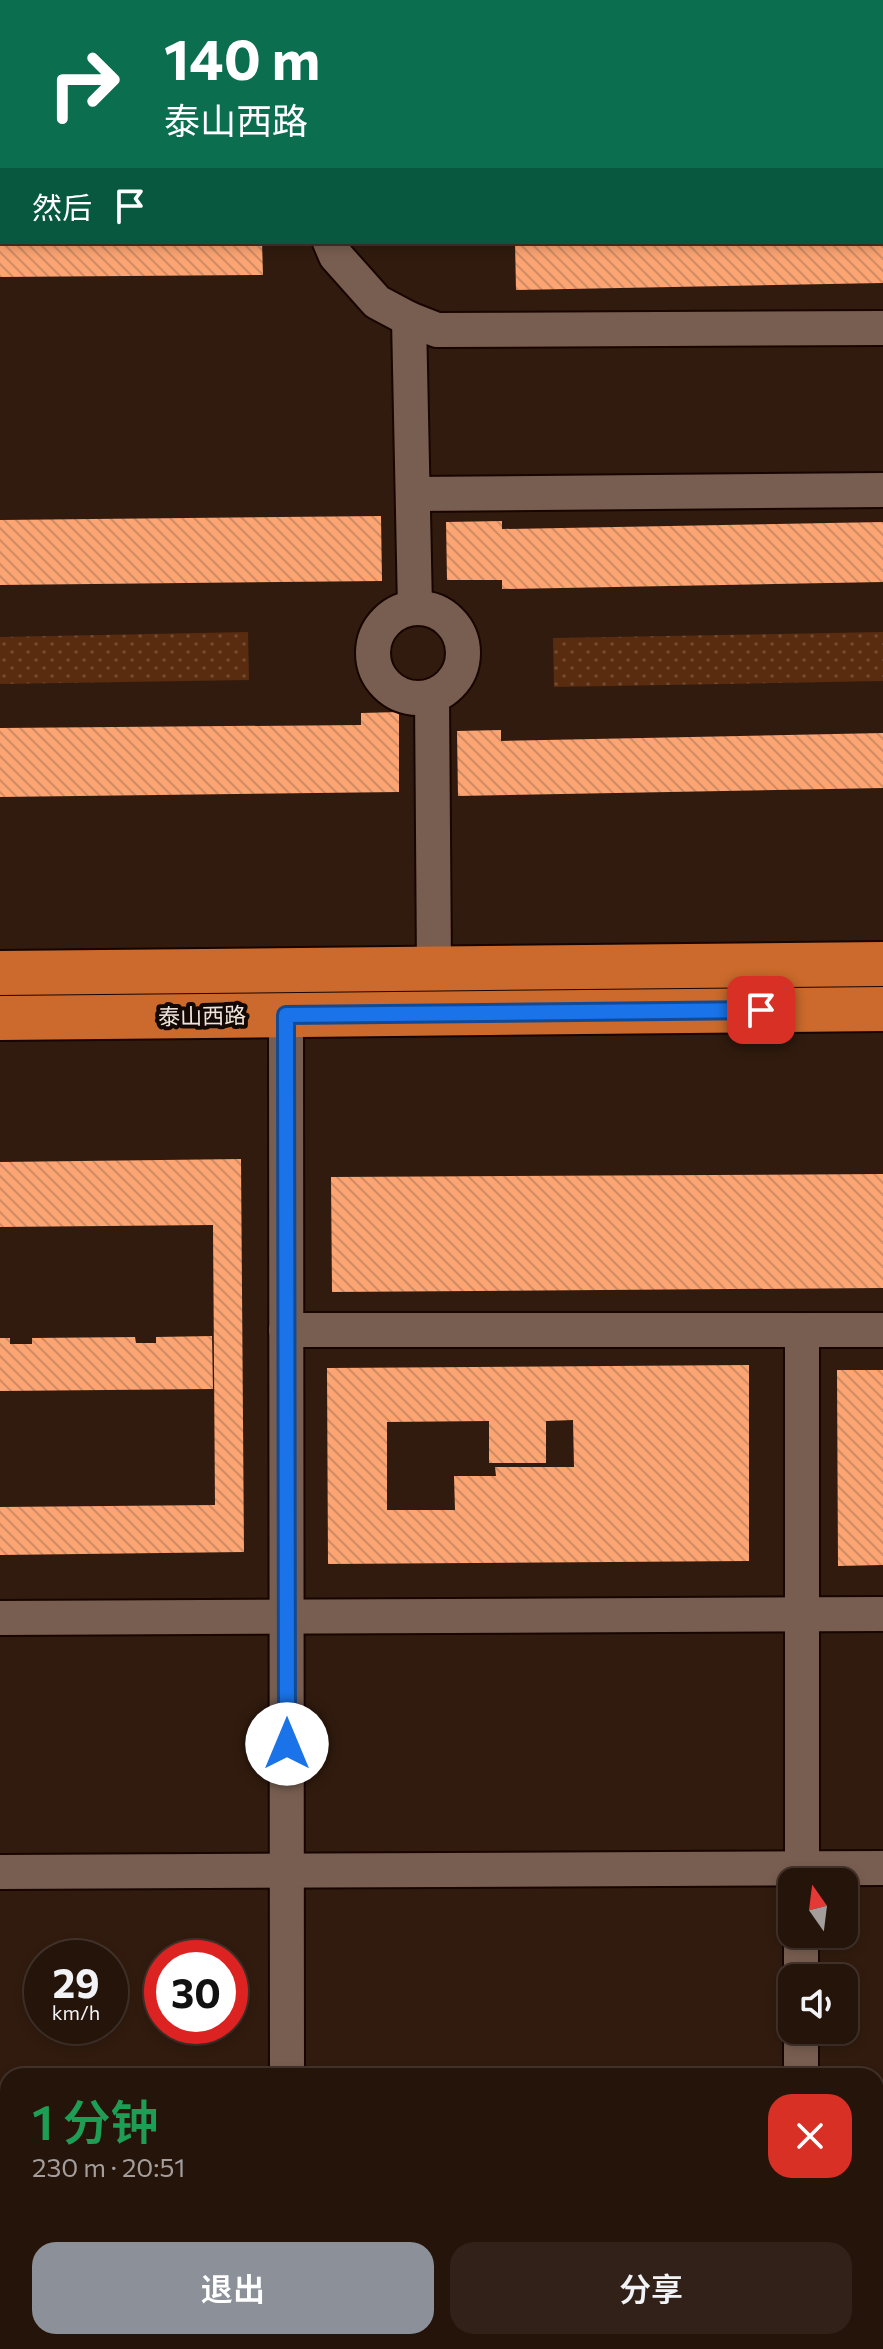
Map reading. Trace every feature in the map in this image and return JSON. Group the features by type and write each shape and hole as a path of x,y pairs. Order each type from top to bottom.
{"highway":[{"name":"泰山西路","path":"0,973 883,964"},
{"name":"泰山西路","path":"0,1018 883,1009"}],"street":[{"path":"331,244 336,256 377,302 437,330 883,328"},
{"path":"409,319 415,608"},
{"path":"413,494 883,490"},
{"path":"415,608 441,614 452,623 463,648 462,665 454,681 440,693 423,698 405,697 390,689 378,676 373,659 374,641 380,628 401,611 415,608"},
{"path":"432,696 434,969"},
{"path":"286,1015 287,2068"},
{"path":"286,1330 883,1330"},
{"path":"802,1330 802,1868"},
{"path":"0,1618 883,1614"},
{"path":"858,1870 883,1868"},
{"path":"0,1872 778,1875"},
{"path":"801,2044 801,2068"}],"shaded area":[{"path":"248,632 249,680 0,684 0,637"},
{"path":"883,632 883,681 554,687 553,638"}],"building":[{"path":"0,244 262,244 263,275 0,277"},
{"path":"515,244 883,244 883,283 516,290"},
{"path":"381,516 382,581 0,585 0,520"},
{"path":"502,521 502,529 883,522 883,582 502,589 502,580 447,580 446,522"},
{"path":"399,712 399,792 0,797 0,728 361,725 361,713"},
{"path":"501,730 501,741 883,733 883,788 458,796 457,731"},
{"path":"241,1159 244,1552 0,1555 0,1507 215,1505 213,1225 0,1227 0,1162"},
{"path":"883,1174 883,1288 332,1292 331,1177"},
{"path":"212,1336 213,1389 0,1391 0,1338 10,1338 10,1344 32,1344 32,1338 135,1337 136,1343 156,1343 156,1337"},
{"path":"749,1365 749,1561 328,1564 327,1368","holes":["573,1420 574,1467 495,1467 496,1476 454,1476 455,1510 387,1510 387,1422 489,1421 489,1463 546,1463 546,1421"]},
{"path":"837,1370 883,1370 883,1565 838,1566"}],"route":[{"path":"287,1744 286,1015 761,1010"}]}
